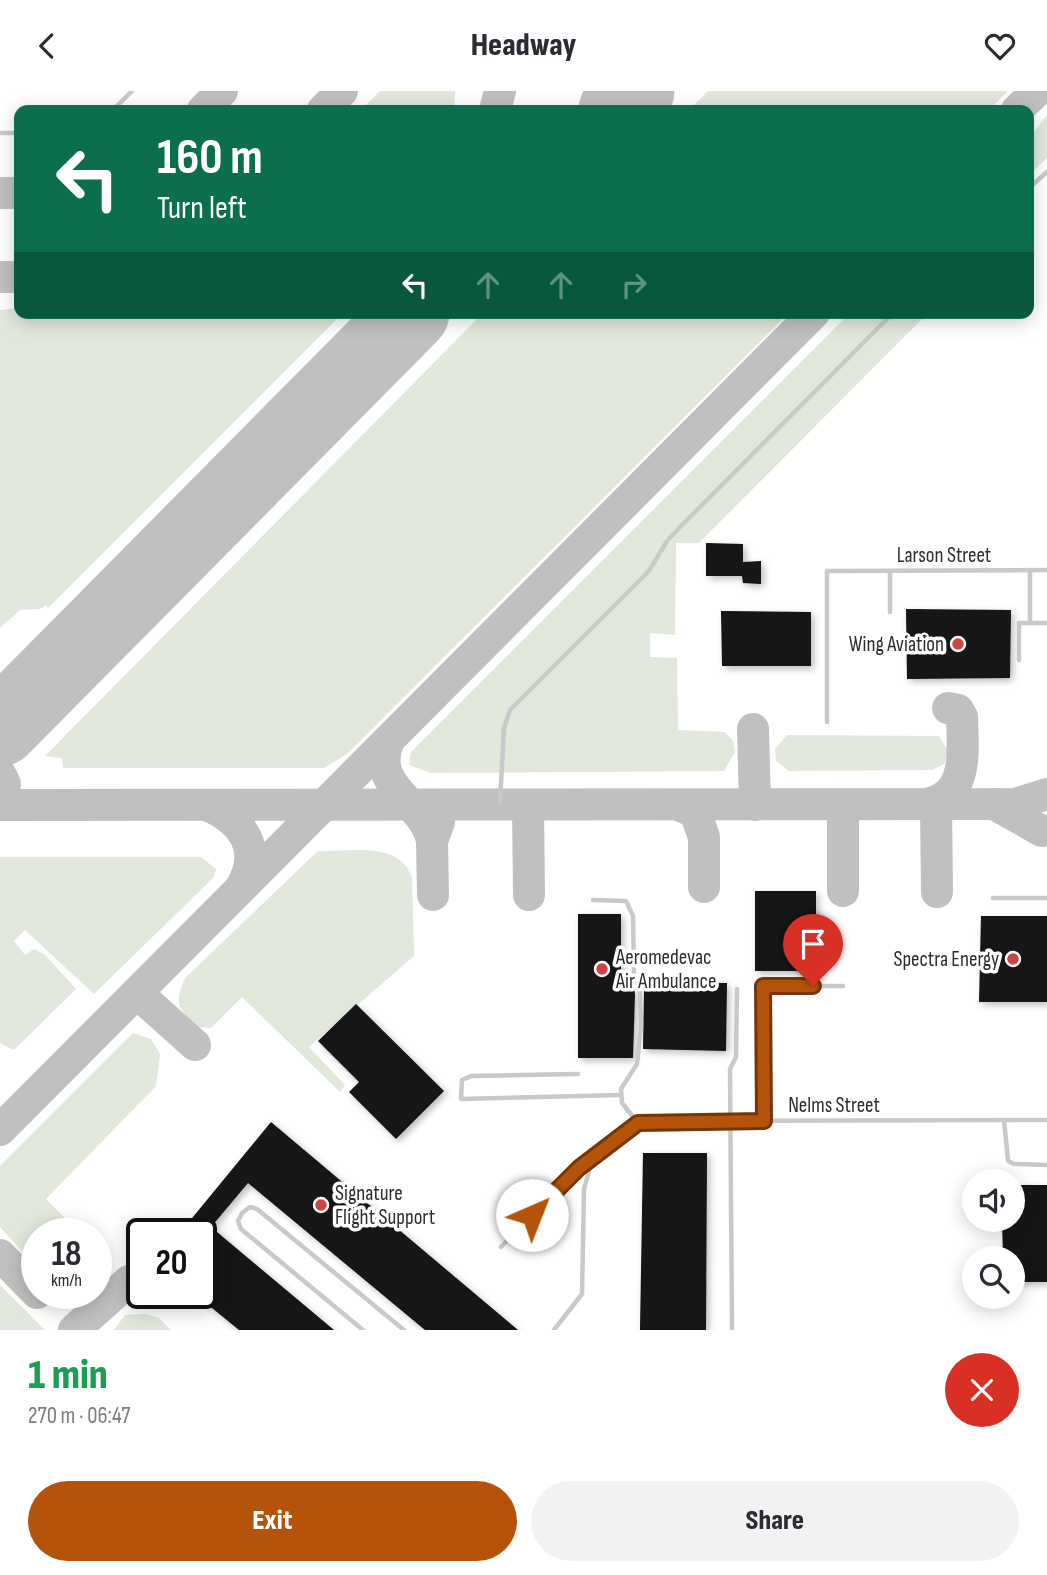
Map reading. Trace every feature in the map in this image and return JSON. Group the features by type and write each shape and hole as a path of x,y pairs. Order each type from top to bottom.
{"lane":[{"path":"118,105 132,91"},
{"path":"500,803 502,738 510,710 649,571 667,541 681,526 887,319"},
{"name":"Larson Street","path":"827,722 827,571 1047,570"},
{"path":"890,571 890,612"},
{"path":"1030,571 1030,623"},
{"path":"1019,660 1019,623 1047,623"},
{"path":"993,898 1047,898"},
{"path":"501,1247 565,1181 638,1123 622,1103 621,1095 621,1089 637,1064 641,1027 640,993 634,974 633,916 626,901 593,900"},
{"path":"764,1121 763,986 843,986"},
{"path":"732,1330 730,1069 736,1057 737,989"},
{"path":"578,1074 471,1076 462,1080 461,1099 621,1095"},
{"path":"1004,1120 1009,1161 1017,1164 1047,1165"},
{"name":"Nelms Street","path":"638,1123 1047,1120"},
{"path":"554,1330 582,1294 584,1189 594,1156"},
{"path":"363,1330 242,1230 238,1221 242,1213 250,1207 257,1209 404,1330"}],"shaded area":[{"path":"380,91 455,91 454,105 366,105"},
{"path":"708,91 1008,91 994,105 694,105"},
{"path":"1047,115 1047,158 1034,170 1034,132"},
{"path":"14,309 14,319 337,319 48,608 46,605 40,609 20,610 0,628 0,310"},
{"path":"477,319 783,319 347,754 324,768 63,768 62,758 45,756"},
{"path":"844,319 922,319 699,543 676,543 675,635 650,633 650,657 677,658 678,730 725,732 733,741 735,752 724,771 430,773 409,765 411,752"},
{"path":"787,735 939,736 948,751 944,764 932,770 789,771 776,761 775,749"},
{"path":"359,850 385,853 396,857 405,865 412,877 414,956 309,1047 345,1085 340,1092 242,997 211,1028 195,1027 181,1009 179,1000 185,978 318,851"},
{"path":"0,857 201,857 216,869 214,877 94,994 25,930 14,941 25,955 34,949 44,954 76,989 14,1050 0,1043"},
{"path":"133,1033 151,1039 160,1054 156,1086 46,1199 65,1218 21,1218 21,1250 0,1227 0,1166"},
{"path":"0,1285 21,1309 45,1330 0,1330"},
{"path":"146,1314 159,1318 171,1330 114,1330 125,1315"}],"building":[{"path":"706,543 743,544 743,562 761,561 761,584 743,583 742,576 706,576"},
{"name":"Wing Aviation","path":"906,609 1011,610 1010,678 907,679"},
{"path":"721,611 811,612 811,666 722,666"},
{"path":"755,891 816,891 816,971 755,971"},
{"path":"578,914 621,914 621,988 634,989 635,994 633,1058 578,1058"},
{"name":"Spectra Energy","path":"981,916 1047,916 1047,1002 979,1002"},
{"path":"650,982 727,983 726,1051 643,1049 644,989 650,989"},
{"path":"356,1004 444,1091 396,1139 349,1092 359,1082 318,1041"},
{"name":"Signature Flight Support","path":"271,1122 518,1330 425,1330 248,1183 217,1220 192,1218"},
{"path":"643,1153 707,1153 706,1330 640,1330"},
{"path":"1025,1185 1047,1185 1047,1282 1025,1282 1025,1246 1003,1246 1002,1232 1025,1232"},
{"name":"Signature Flight Support","path":"217,1232 334,1330 239,1330 213,1309 217,1309"}],"taxiway":[{"path":"208,105 222,91"},
{"path":"328,105 342,91"},
{"path":"496,105 500,91"},
{"path":"1022,105 1037,91"},
{"path":"0,193 14,193"},
{"path":"0,277 14,277"},
{"path":"347,374 389,319"},
{"path":"0,1130 808,319"},
{"path":"0,734 27,701"},
{"path":"926,804 950,792 960,771 962,717 958,710 948,708"},
{"path":"753,729 755,805"},
{"path":"389,740 385,756 386,770 392,782 427,827 432,841"},
{"path":"0,774 5,784"},
{"path":"0,805 1015,804 1047,794"},
{"path":"936,804 937,892"},
{"path":"994,804 1042,831"},
{"path":"207,805 231,820 246,839 250,862 240,889"},
{"path":"528,805 529,895"},
{"path":"678,805 695,812 704,837 704,887"},
{"path":"843,805 843,891"},
{"path":"433,895 432,841 439,822"},
{"path":"137,993 195,1045"},
{"path":"0,1255 21,1277"},
{"path":"74,1330 126,1284"}],"runway":[{"path":"622,105 636,91"},
{"path":"0,728 405,319"}],"place":[{"name":"Wing Aviation","path":"958,644"},
{"name":"Spectra Energy","path":"1013,959"},
{"name":"Aeromedevac Air Ambulance","path":"602,969"},
{"name":"Signature Flight Support","path":"321,1205"}],"route":[{"path":"532,1215 579,1168 638,1123 764,1121 763,986 813,986"}]}
